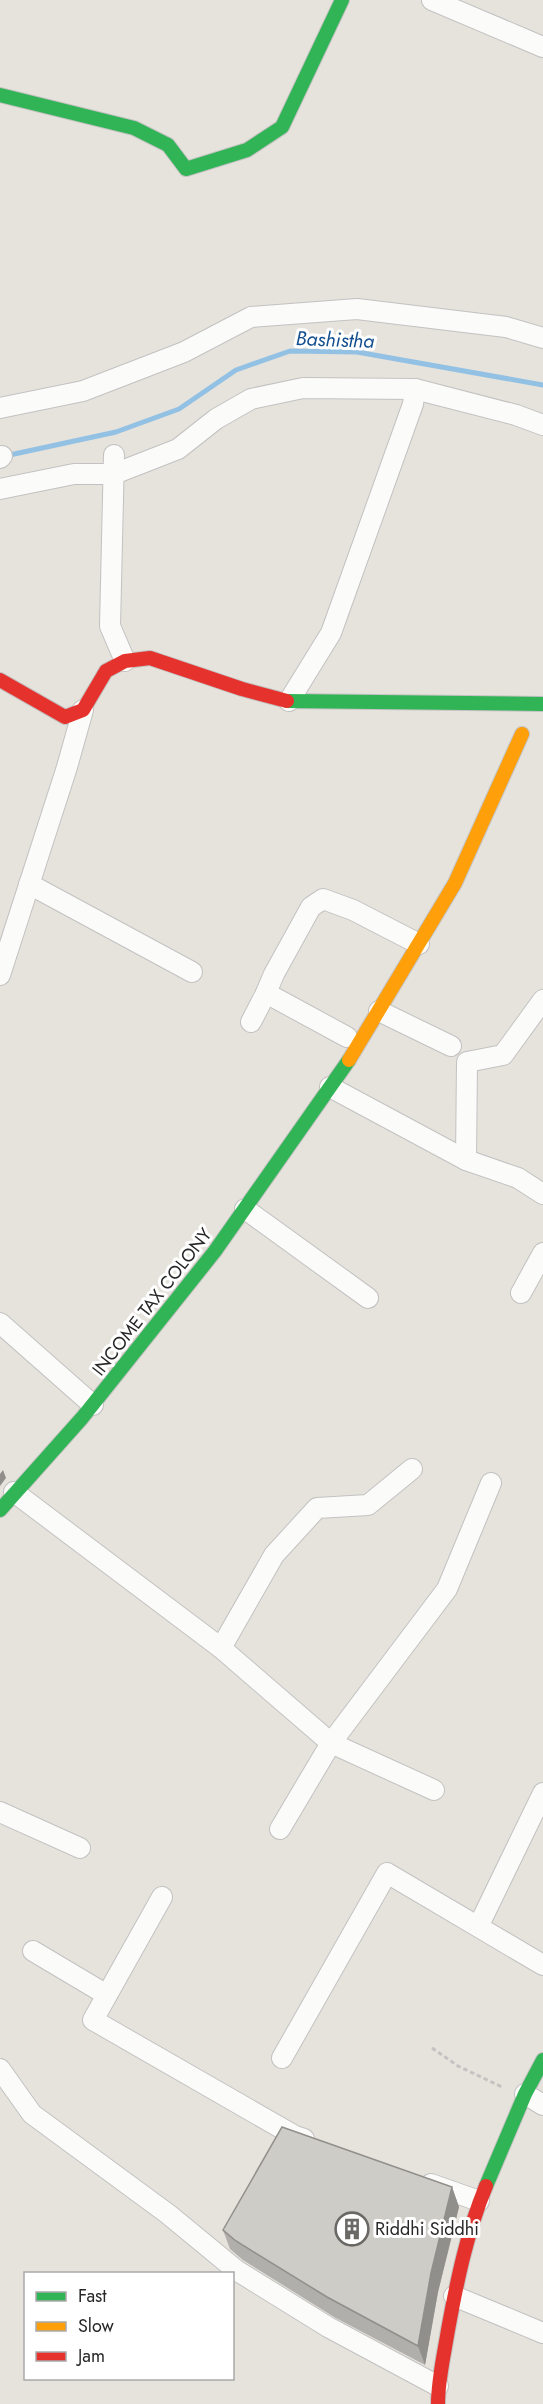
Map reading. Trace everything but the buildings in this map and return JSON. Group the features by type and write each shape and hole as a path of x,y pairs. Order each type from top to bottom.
{"street":[{"path":"0,94 134,128 168,144 186,169 248,150 282,127 342,0"},
{"path":"432,0 543,47"},
{"path":"0,408 83,390 184,352 251,317 357,309 506,327 543,338"},
{"path":"0,489 178,449 216,419 251,399 303,388 416,389 543,424"},
{"path":"289,701 331,633 413,404 416,389"},
{"path":"114,464 110,626 125,661"},
{"path":"0,975 83,710 106,671 125,661 150,658 242,689 289,701 542,702"},
{"path":"0,680 65,717 83,710"},
{"name":"INCOME TAX COLONY","path":"0,1510 93,1405 215,1251 318,1105 379,1011 455,883 522,734"},
{"path":"29,884 192,972"},
{"path":"251,1022 274,974 311,907 323,899 353,910 419,944"},
{"path":"266,993 347,1037"},
{"path":"466,1160 466,1062 503,1055 543,1000"},
{"path":"379,1011 451,1046"},
{"path":"330,1087 466,1160 518,1178 543,1194"},
{"path":"245,1209 368,1298"},
{"path":"521,1293 543,1253"},
{"path":"0,1323 93,1405"},
{"path":"221,1648 274,1555 317,1508 368,1505 411,1469"},
{"path":"280,1829 331,1743 447,1589 491,1483"},
{"path":"14,1492 221,1648 331,1743 434,1790"},
{"path":"478,1925 543,1793"},
{"path":"0,1812 80,1848"},
{"path":"282,2058 387,1873 543,1965"},
{"path":"162,1897 93,2020 295,2136 316,2144"},
{"path":"33,1951 107,1995"},
{"path":"0,2069 32,2114 168,2214 236,2270 438,2395 454,2296 473,2217 525,2094 543,2060"},
{"path":"525,2094 543,2105"},
{"path":"414,2178 479,2201"},
{"path":"454,2296 543,2333"}],"path":[{"path":"432,2048 458,2066 505,2088"}],"waterway":[{"name":"Bashistha","path":"5,456 116,432 179,409 236,370 290,351 357,352 543,385"}],"traffic: fast":[{"path":"0,95 134,128 168,145 186,169 247,150 282,127 342,0"},
{"path":"287,701 543,704"},
{"path":"0,1510 82,1418 215,1251 349,1060"},
{"path":"486,2186 525,2094 543,2060"}],"traffic: slow":[{"path":"349,1060 455,883 522,734"}],"traffic: jam":[{"path":"0,680 65,717 83,710 106,671 125,661 150,658 242,689 287,701"},
{"path":"438,2404 439,2385 459,2275 473,2221 486,2186"}],"place":[{"name":"Riddhi Siddhi","path":"352,2229"}]}
